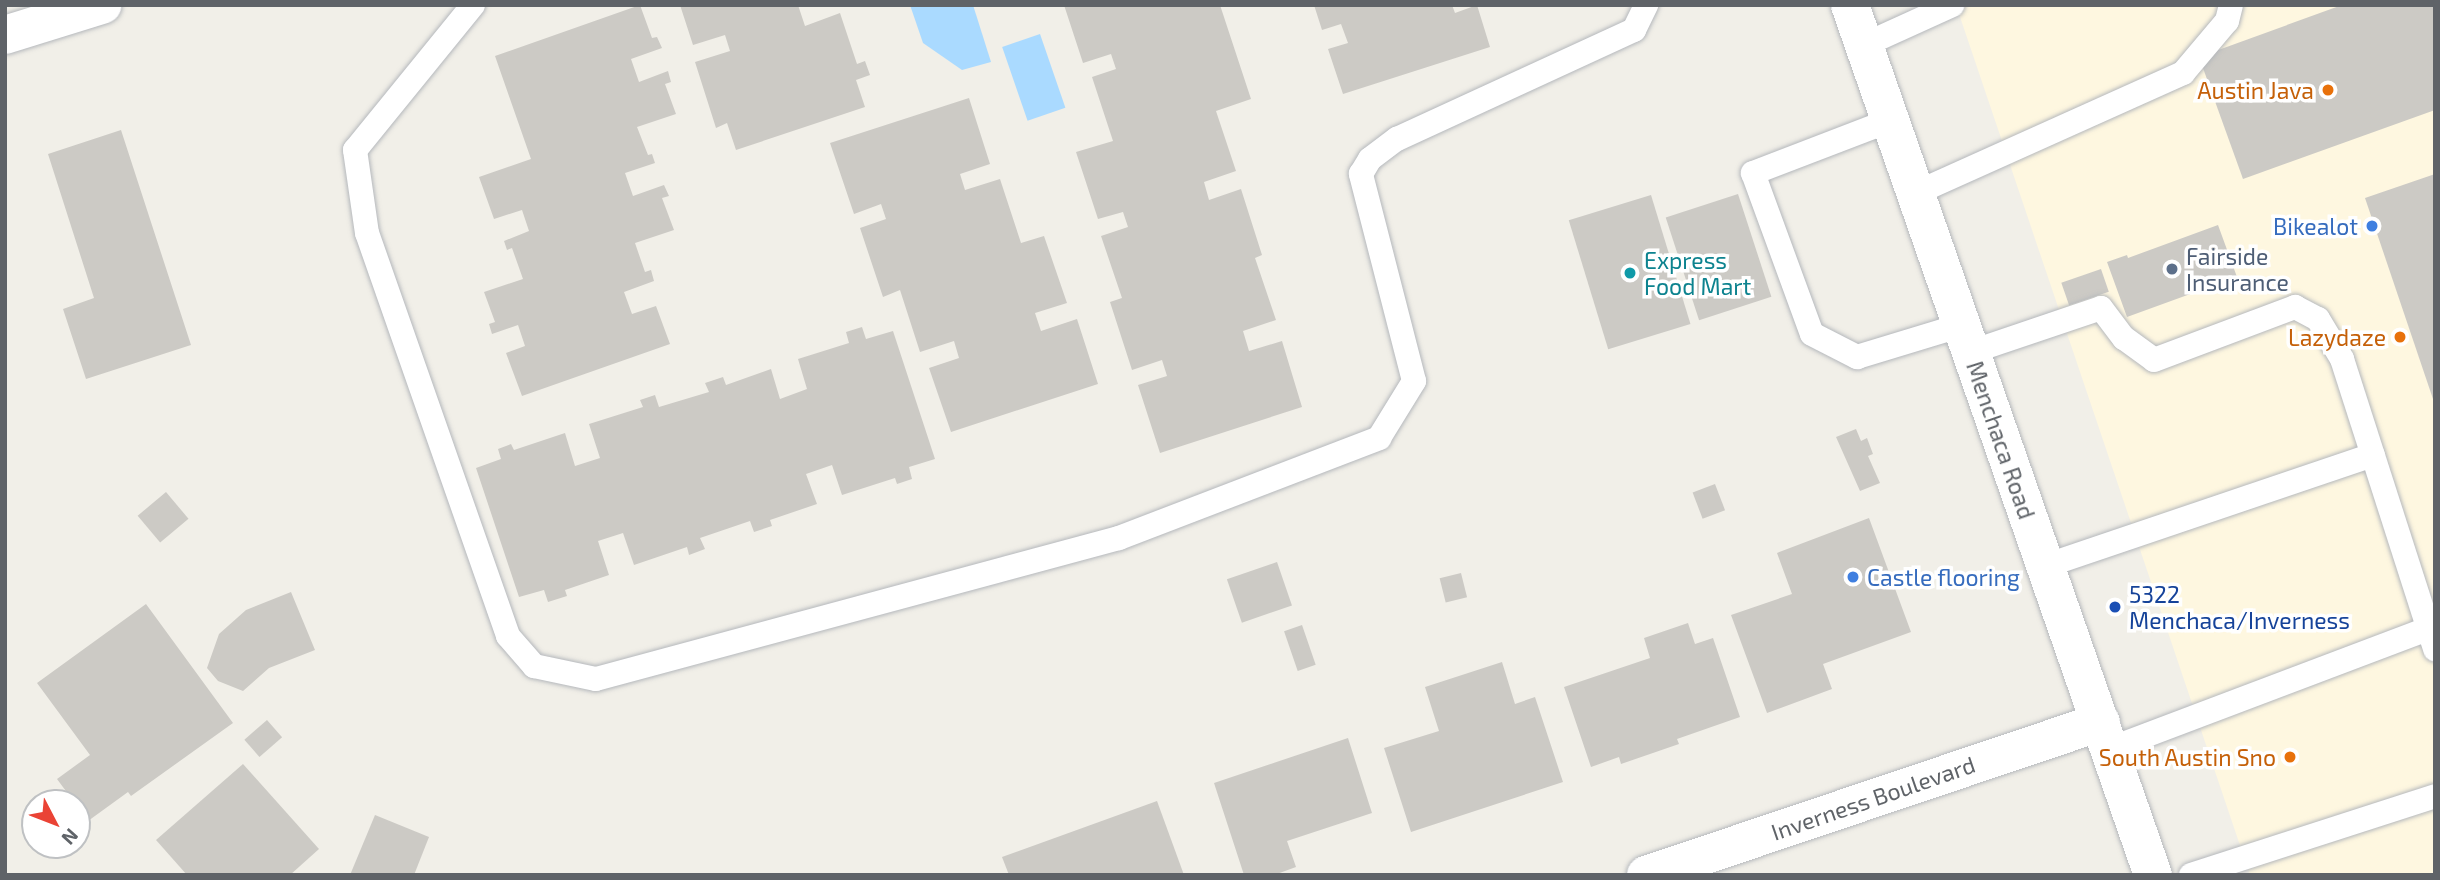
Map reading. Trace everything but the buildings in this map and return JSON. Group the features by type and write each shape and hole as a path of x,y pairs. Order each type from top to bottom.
{"main road":[{"path":"5,35 102,5"},
{"name":"Menchaca Road","path":"1850,5 2153,875"},
{"name":"Inverness Boulevard","path":"1646,875 2106,735"}],"lane":[{"path":"473,5 355,150 367,233 508,636 534,666 596,679 1119,538 1379,438 1414,381 1361,174 1370,159 1397,139 1634,30 1646,5"},
{"path":"1864,45 1952,5"},
{"path":"1916,193 2183,72 2227,21 2231,5"},
{"path":"1891,120 1753,173 1812,334 1857,357 1966,339 2101,308 2124,338 2154,360 2295,307 2318,319 2342,359 2432,639 2106,735"},
{"path":"2045,566 2373,455"},
{"path":"2191,875 2435,796"}],"shaded area":[{"path":"1956,5 2435,5 2435,875 2250,875"}],"water":[{"path":"910,5 973,5 991,62 962,70 923,43"},
{"path":"1040,34 1065,108 1028,121 1002,47"}],"place":[{"name":"Austin Java","path":"2328,90"},
{"name":"Bikealot","path":"2372,226"},
{"name":"Fairside Insurance","path":"2172,269"},
{"name":"Express Food Mart","path":"1630,273"},
{"name":"Lazydaze","path":"2400,337"},
{"name":"Castle flooring","path":"1853,577"},
{"name":"5322 Menchaca/Inverness","path":"2115,607"},
{"name":"South Austin Sno","path":"2290,757"}]}
